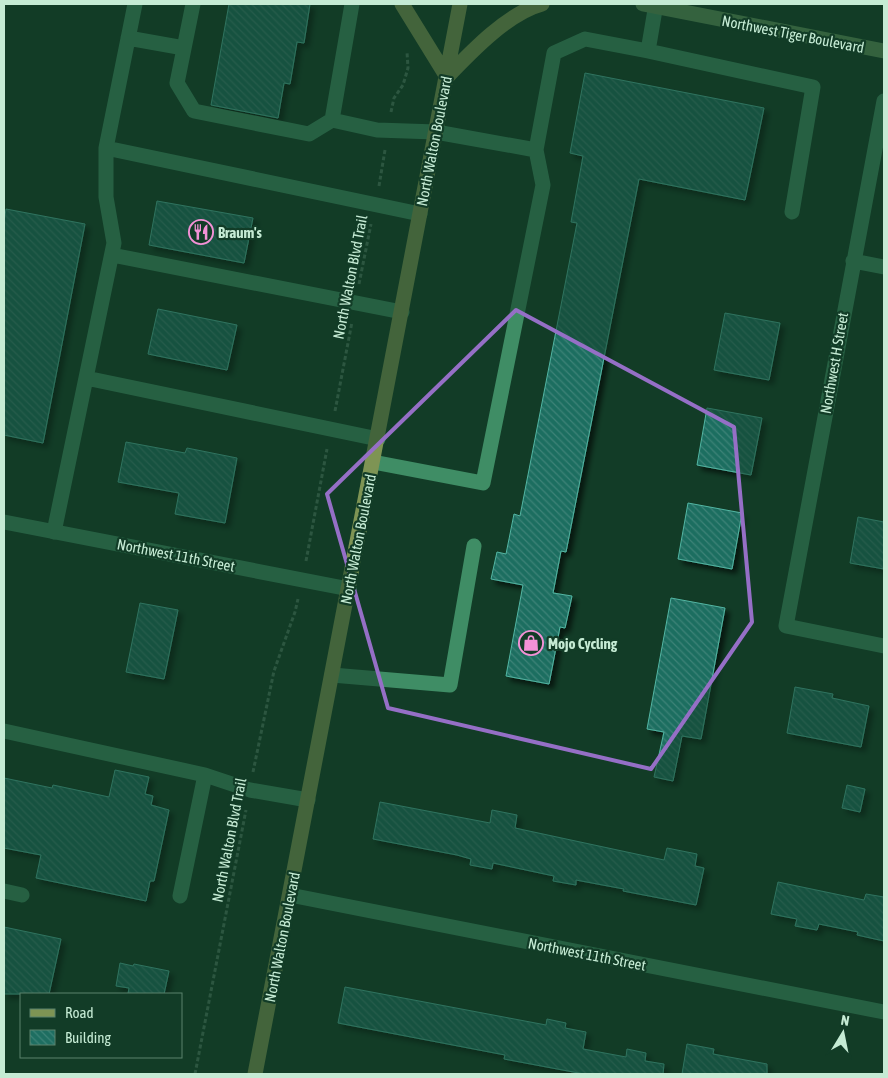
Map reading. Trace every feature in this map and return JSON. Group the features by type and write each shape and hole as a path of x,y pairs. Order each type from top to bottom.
{"main road":[{"path":"402,4 446,77 483,41 516,16 533,6 542,4"},
{"name":"North Walton Boulevard","path":"256,1074 460,4"}],"street":[{"path":"54,532 114,243 106,197 106,148 135,4"},
{"path":"193,4 177,83 194,111 309,134 332,120 377,130 436,132 536,150"},
{"path":"332,120 352,4"},
{"path":"648,51 652,5"},
{"name":"Northwest Tiger Boulevard","path":"652,5 884,51"},
{"path":"128,38 184,48"},
{"path":"373,462 483,483 543,184 536,150 554,53 585,39 813,87 792,212"},
{"name":"Northwest H Street","path":"884,101 786,626 884,646"},
{"path":"106,148 420,214"},
{"path":"112,255 402,312"},
{"path":"853,261 884,267"},
{"path":"86,378 378,439"},
{"name":"Northwest 11th Street","path":"4,522 349,589"},
{"path":"332,675 450,685 474,546"},
{"path":"4,730 205,775 250,790 308,800"},
{"path":"180,896 205,775"},
{"path":"4,891 22,895"},
{"name":"Northwest 11th Street","path":"290,895 884,1012"}],"path":[{"name":"North Walton Blvd Trail","path":"307,553 394,98 402,85 408,68 406,51"},
{"name":"North Walton Blvd Trail","path":"195,1074 274,671 295,612"}],"highlighted area":[{"path":"516,310 734,427 752,622 651,769 388,708 327,494"}],"building":[{"path":"229,4 310,4 304,43 297,42 290,84 284,83 278,118 211,105"},
{"path":"585,73 764,108 745,200 639,179 566,552 561,551 553,593 572,596 565,628 560,627 549,684 506,676 523,585 491,579 497,552 506,554 514,514 520,516 577,223 571,222 583,156 570,153"},
{"name":"Braum's","path":"157,201 253,218 244,263 149,245"},
{"path":"6,209 85,224 43,443 4,435 4,222"},
{"path":"158,309 237,325 227,370 148,354"},
{"path":"725,313 780,323 769,380 714,370"},
{"path":"707,408 762,418 751,475 697,465"},
{"path":"126,442 185,453 187,448 237,458 225,523 175,514 179,493 118,482"},
{"path":"688,503 742,513 732,569 678,559"},
{"path":"858,517 884,522 884,569 850,563"},
{"path":"671,598 725,608 701,739 682,736 673,781 654,777 664,732 647,729"},
{"path":"140,603 178,610 164,679 126,672"},
{"path":"795,687 833,694 832,698 869,706 861,747 787,733"},
{"path":"115,770 149,777 145,794 153,796 151,805 169,810 154,881 150,881 146,901 36,878 41,855 4,848 4,778 52,788 53,785 109,797"},
{"path":"847,785 865,789 860,812 842,808"},
{"path":"380,802 490,823 492,810 517,815 515,828 664,860 667,848 697,854 695,866 704,868 696,905 576,880 576,885 553,881 554,876 493,863 492,869 470,865 471,859 457,855 373,839"},
{"path":"778,882 864,900 866,894 884,897 884,941 857,935 858,932 819,924 817,930 795,926 797,919 771,914"},
{"path":"4,927 61,939 49,993 4,994"},
{"path":"120,963 169,971 164,993 128,993 129,988 116,986"},
{"path":"345,987 546,1025 547,1019 566,1023 565,1028 586,1032 583,1049 626,1057 627,1049 646,1053 645,1061 664,1064 663,1074 584,1074 504,1059 505,1055 338,1023"},
{"path":"687,1044 714,1049 713,1054 767,1064 767,1074 682,1074"}],"place":[{"name":"Braum's","path":"201,232"},
{"name":"Mojo Cycling","path":"531,643"}]}
